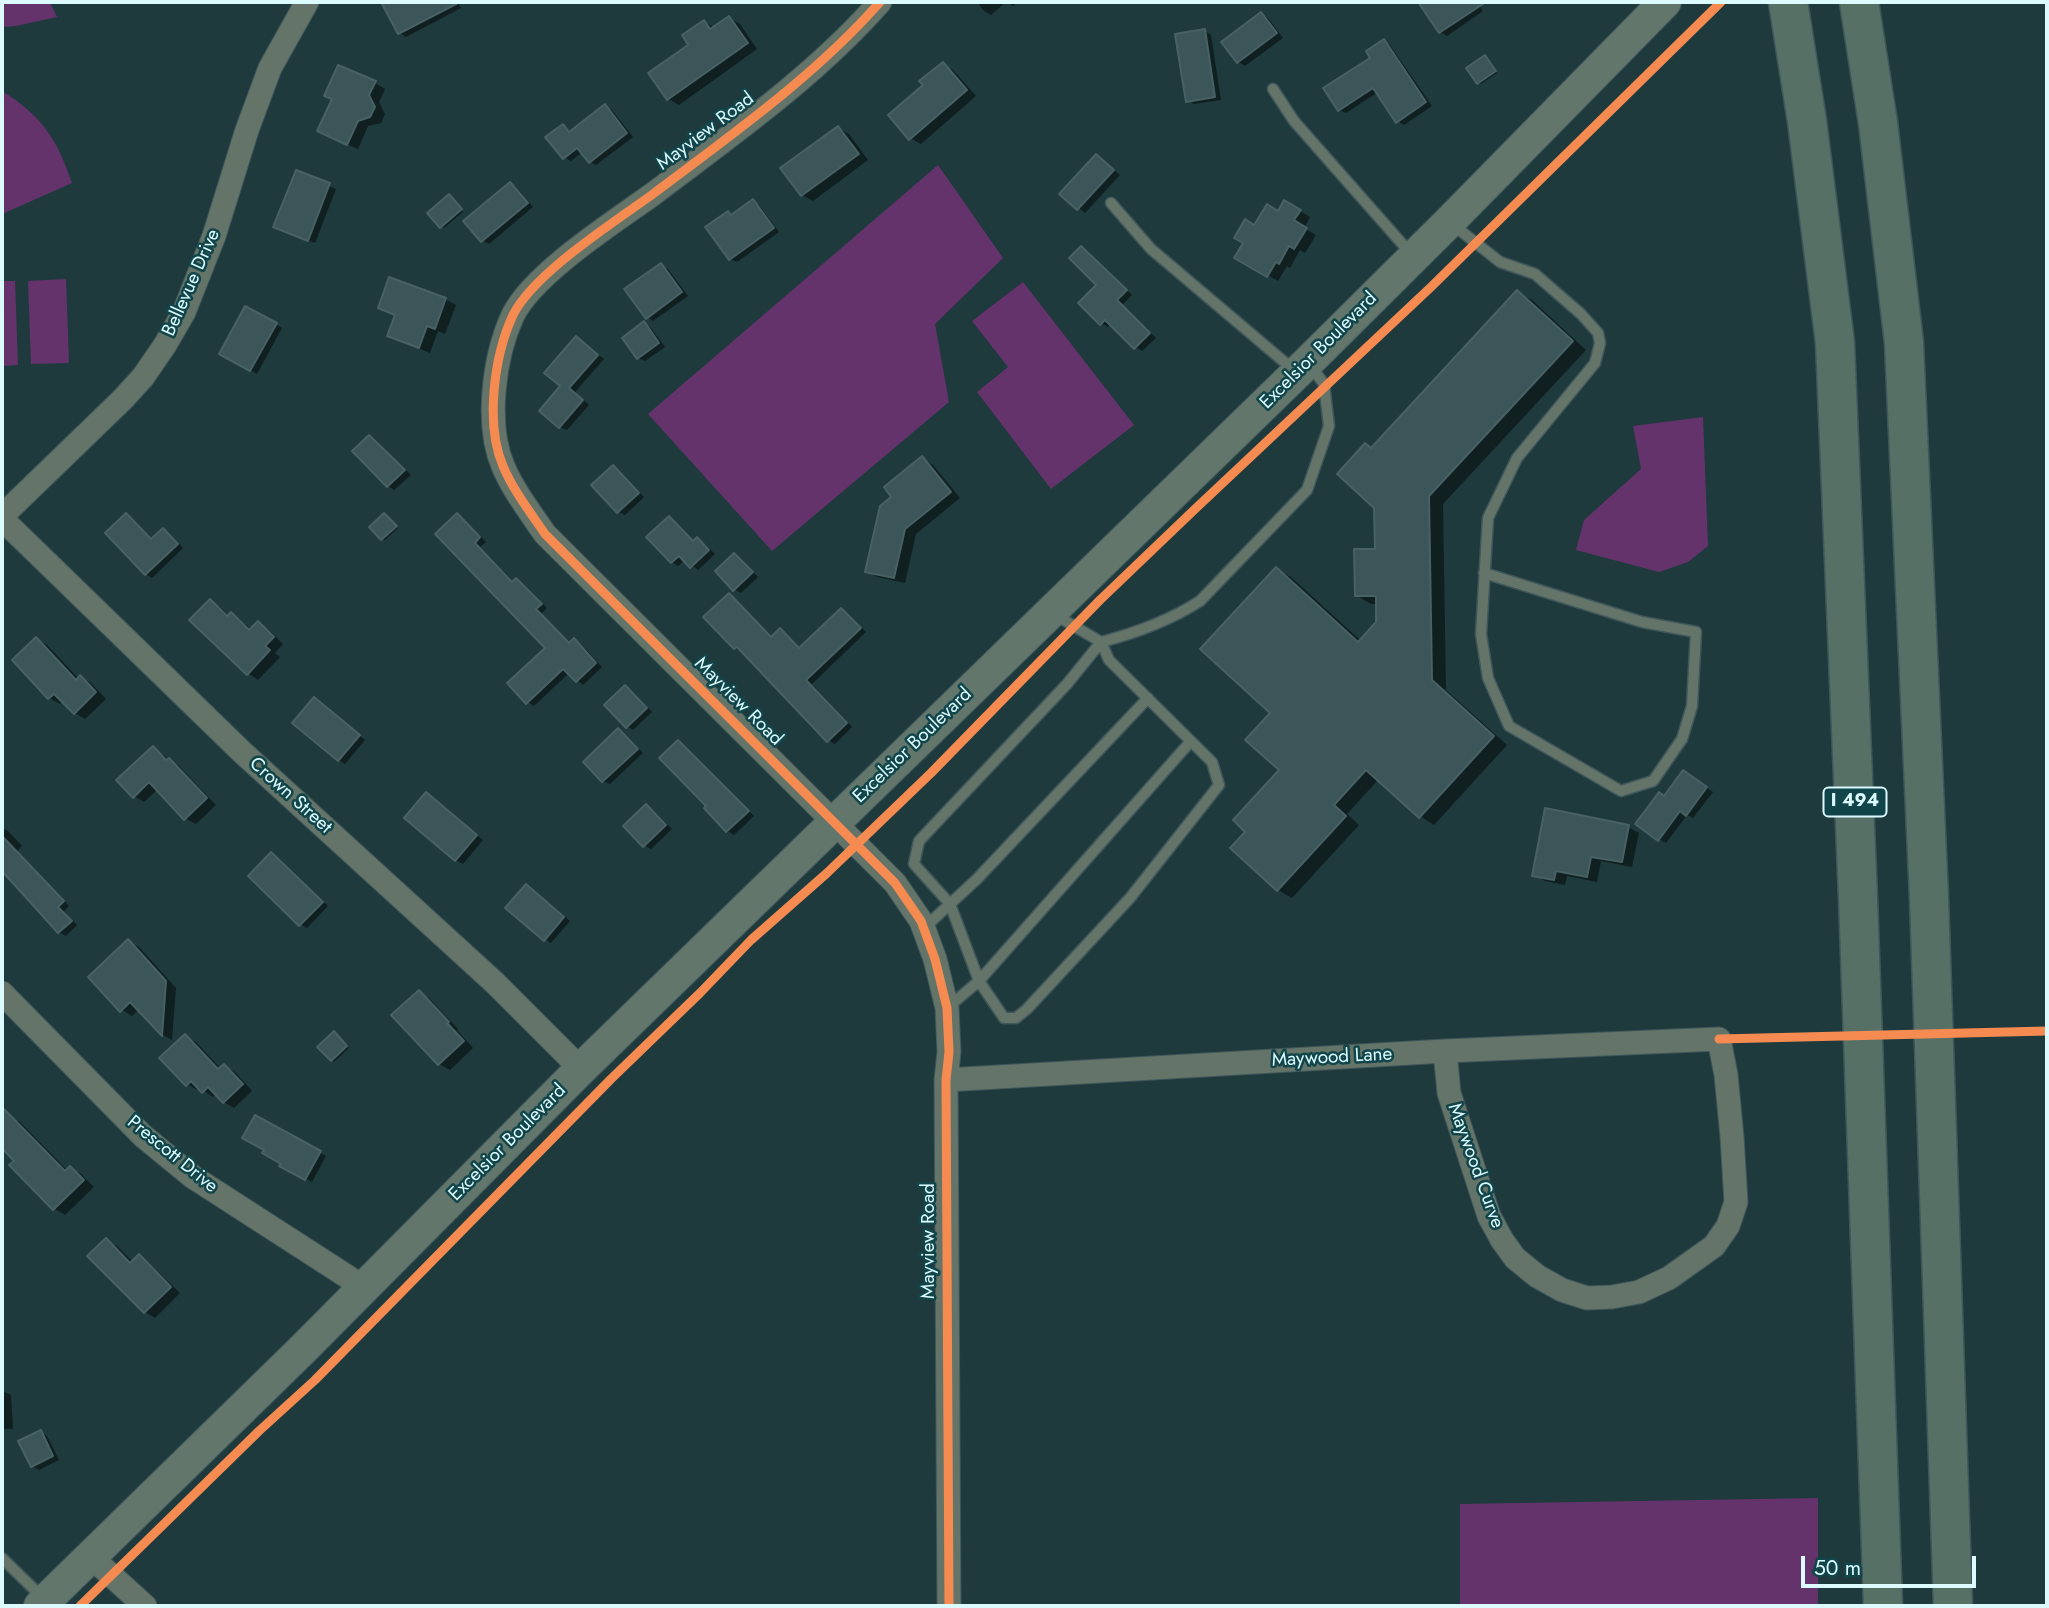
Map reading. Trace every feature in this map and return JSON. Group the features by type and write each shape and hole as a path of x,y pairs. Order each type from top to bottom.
{"highway":[{"name":"I 494","path":"1788,2 1807,121 1835,343 1883,1606"},
{"path":"1859,2 1878,122 1904,343 1929,898 1953,1606"}],"main road":[{"name":"Excelsior Boulevard","path":"43,1603 365,1288 581,1069 1303,368 1414,258 1657,5"}],"street":[{"name":"Bellevue Drive","path":"2,517 123,399 143,377 165,345 184,312 214,236 247,130 270,68 307,2"},
{"name":"Mayview Road","path":"880,2 827,55 760,114 568,257 529,291 514,314 503,343 494,402 495,436 502,465 545,534 895,883 921,920 936,959 947,1008 949,1052 946,1080 949,1606"},
{"name":"Crown Street","path":"2,517 242,752 495,984 581,1069"},
{"name":"Prescott Drive","path":"2,993 143,1136 193,1177 365,1288"},
{"name":"Maywood Lane","path":"946,1080 1445,1051 1719,1039"},
{"name":"Maywood Curve","path":"1445,1051 1449,1093 1489,1216 1502,1240 1515,1258 1537,1276 1562,1290 1587,1298 1612,1297 1639,1292 1669,1278 1714,1246 1728,1226 1736,1202 1726,1075 1719,1039"},
{"path":"91,1557 145,1606"}],"lane":[{"path":"1273,89 1294,121 1414,258"},
{"path":"1051,612 1101,642 1109,660 1212,762 1219,785 1130,898 1027,1009 1016,1018 1004,1018 979,981 950,904 914,864 919,841 1067,684 1101,642 1135,633 1181,614 1200,601 1307,490 1329,426 1324,384 1151,249 1111,203"},
{"path":"1449,222 1500,262 1535,274 1581,313 1598,332 1600,343 1595,363 1517,458 1488,518 1484,573 1481,634 1488,678 1509,726 1621,791 1653,781 1682,739 1692,706 1696,632 1642,622 1484,573"},
{"path":"924,928 987,869 1148,698"},
{"path":"947,1008 979,981 1191,741"},
{"path":"2,1558 43,1603"}],"shaded area":[{"path":"2,2 50,2 57,17 2,27"},
{"path":"2,91 38,119 54,141 72,183 2,214"},
{"path":"938,165 1003,258 935,324 949,402 772,551 648,414"},
{"path":"66,279 69,363 31,364 28,281"},
{"path":"2,281 15,281 18,365 2,366"},
{"path":"1023,282 1134,425 1051,489 977,392 1008,367 972,321"},
{"path":"1703,417 1708,546 1688,562 1659,572 1576,550 1584,520 1641,469 1633,426"},
{"path":"1818,1498 1818,1606 1460,1606 1460,1504"}],"building":[{"path":"381,2 460,2 398,34"},
{"path":"1418,2 1486,2 1439,33"},
{"path":"1261,12 1277,33 1237,63 1221,42"},
{"path":"729,16 748,43 667,100 648,73 688,45 682,35 704,20 710,29"},
{"path":"1205,29 1215,97 1186,102 1175,34"},
{"path":"1384,39 1426,102 1396,123 1373,88 1338,111 1323,88 1370,58 1366,51"},
{"path":"1485,55 1496,71 1477,84 1466,68"},
{"path":"943,62 967,90 909,140 888,115 923,85 919,81"},
{"path":"338,65 376,81 369,95 375,107 370,117 358,121 347,145 317,131 332,99 324,96"},
{"path":"605,104 627,133 589,163 577,148 563,159 545,137 563,124 569,132"},
{"path":"838,126 859,154 801,196 780,168"},
{"path":"1096,154 1114,170 1077,210 1059,194"},
{"path":"296,170 330,183 308,241 273,227"},
{"path":"510,182 528,203 481,242 463,221"},
{"path":"449,194 462,209 440,228 427,213"},
{"path":"753,199 774,228 729,260 705,227 728,211 731,215"},
{"path":"1284,200 1301,210 1294,220 1307,228 1294,249 1289,246 1279,264 1276,262 1267,277 1234,258 1243,243 1234,238 1245,219 1254,225 1267,204 1278,211"},
{"path":"1081,246 1127,290 1117,300 1150,333 1134,349 1105,320 1100,325 1078,303 1096,285 1069,258"},
{"path":"661,263 682,292 646,319 624,289"},
{"path":"389,277 446,298 435,329 427,326 419,348 387,336 395,315 378,308"},
{"path":"1517,290 1573,341 1429,496 1432,680 1494,736 1419,818 1366,770 1334,805 1346,816 1277,891 1230,848 1245,832 1233,820 1279,770 1245,740 1270,713 1200,649 1276,567 1358,642 1376,622 1376,596 1355,596 1354,549 1375,549 1374,508 1337,474 1365,443 1371,448"},
{"path":"245,306 277,323 250,371 219,354"},
{"path":"644,321 659,343 637,359 622,338"},
{"path":"576,336 598,355 569,388 583,400 559,428 539,411 560,386 544,373"},
{"path":"369,435 405,470 387,487 352,451"},
{"path":"922,456 951,492 905,529 894,578 865,572 880,506 891,497 884,487"},
{"path":"613,465 639,493 617,513 591,485"},
{"path":"126,513 151,539 163,528 178,544 145,575 105,533"},
{"path":"384,513 397,526 381,540 369,527"},
{"path":"457,513 480,537 475,543 512,582 516,578 542,604 536,609 569,643 574,638 596,663 576,682 563,669 526,704 507,683 545,648 435,534"},
{"path":"669,516 693,541 697,537 709,550 690,568 679,556 671,563 646,537"},
{"path":"734,553 753,572 733,591 715,571"},
{"path":"729,593 771,637 780,628 799,648 841,608 861,628 806,680 847,723 827,742 737,647 734,649 703,617"},
{"path":"210,599 227,616 231,612 249,630 258,621 274,637 265,646 270,650 247,675 189,620"},
{"path":"36,637 76,680 80,675 96,692 74,714 54,694 48,699 12,660"},
{"path":"625,685 647,708 626,728 604,705"},
{"path":"314,697 360,735 338,761 292,723"},
{"path":"618,728 638,749 602,782 583,762"},
{"path":"678,740 749,811 726,832 704,808 706,806 659,758"},
{"path":"153,746 166,760 169,758 207,798 184,820 149,782 133,798 116,780"},
{"path":"1683,770 1707,787 1686,816 1680,811 1658,841 1635,824 1659,792 1664,796"},
{"path":"426,792 477,835 455,861 404,818"},
{"path":"646,804 666,825 643,847 623,826"},
{"path":"1545,808 1629,825 1622,862 1591,857 1587,877 1556,871 1554,880 1532,876"},
{"path":"2,836 64,901 58,907 72,921 58,933 2,871"},
{"path":"271,852 323,902 299,926 248,876"},
{"path":"526,884 564,917 544,941 505,908"},
{"path":"128,939 166,981 162,1036 130,1002 120,1012 88,977"},
{"path":"419,990 464,1041 438,1065 391,1015"},
{"path":"334,1031 347,1046 331,1061 317,1047"},
{"path":"185,1034 218,1069 224,1064 243,1084 223,1103 208,1087 202,1093 191,1081 186,1086 159,1058"},
{"path":"2,1107 65,1171 70,1166 84,1180 53,1210 9,1165 14,1161 2,1148"},
{"path":"255,1115 321,1151 305,1180 279,1166 281,1164 262,1153 264,1150 242,1138"},
{"path":"106,1238 130,1263 139,1254 171,1287 144,1313 87,1256"},
{"path":"41,1430 53,1456 31,1467 18,1441"}],"cycle path":[{"path":"880,2 828,55 771,104 576,250 538,282 523,299 506,332 497,370 493,411 497,449 503,466 545,534 895,883 921,921 935,959 947,1008 949,1052 946,1080 949,1606"},
{"path":"80,1606 315,1380 751,940 827,873 931,773 1100,600 1431,287 1721,2"},
{"path":"1719,1039 2047,1031"}]}
